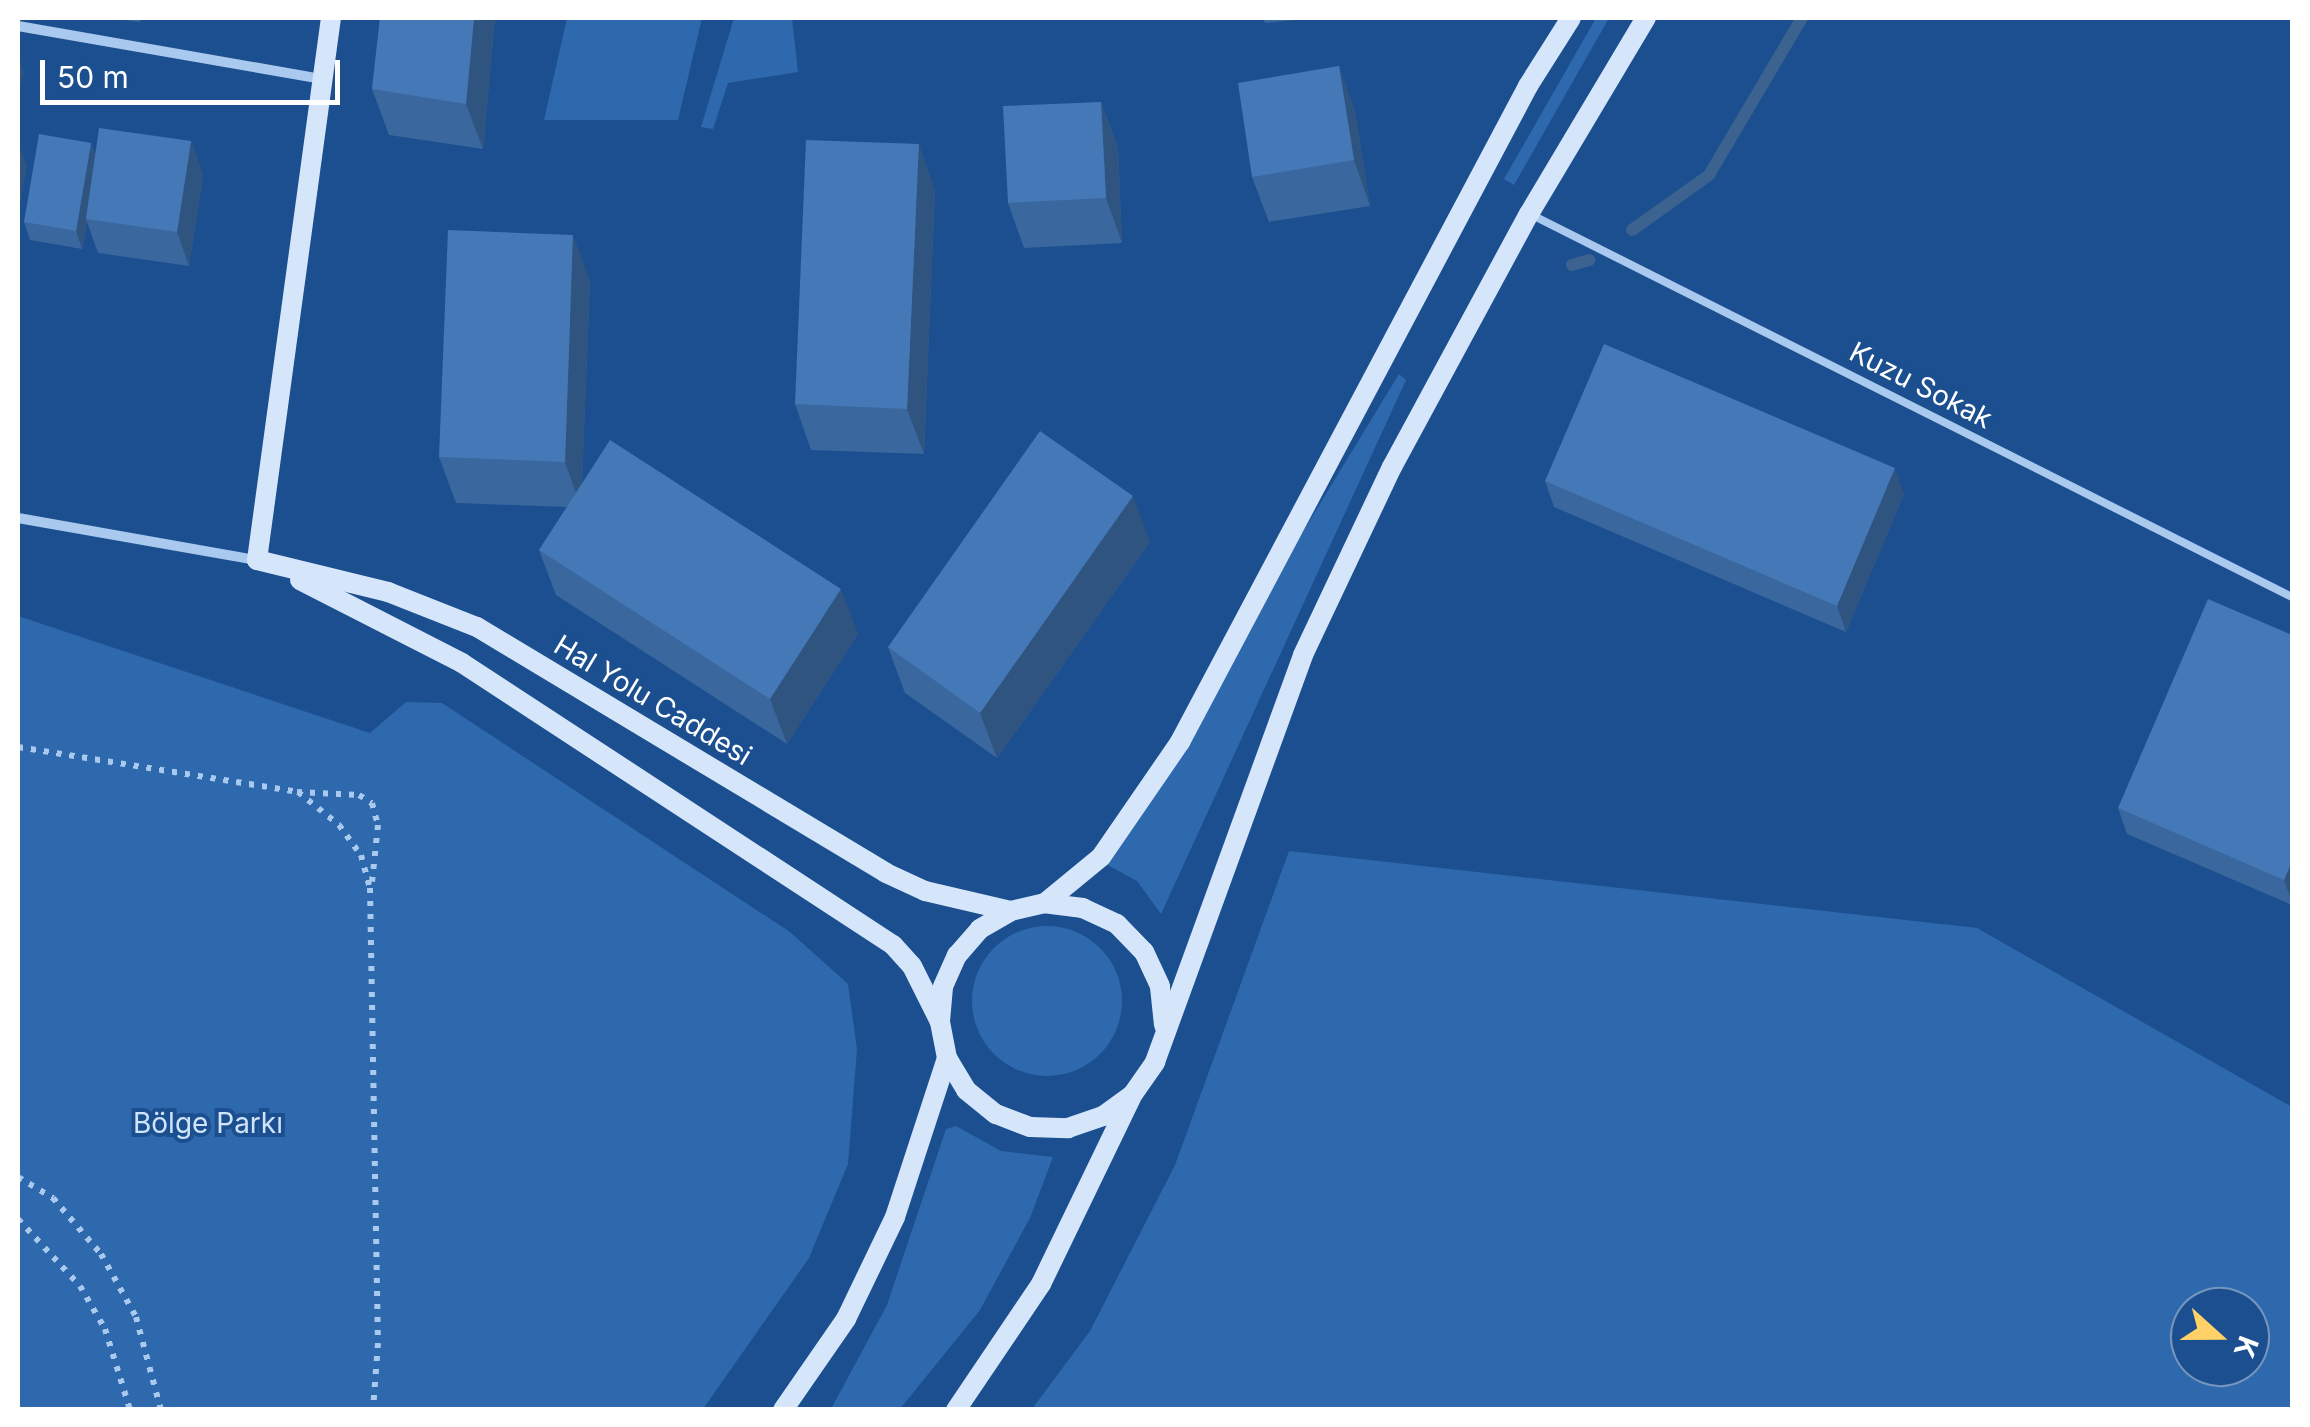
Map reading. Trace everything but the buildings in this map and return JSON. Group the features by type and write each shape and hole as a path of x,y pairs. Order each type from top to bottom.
{"main road":[{"path":"331,18 257,560 391,622 462,664 892,945 912,966 940,1022 947,1058 966,1090 996,1114 1030,1127 1068,1128 1104,1116 1133,1094"},
{"path":"1045,903 1101,857 1180,742 1528,86 1571,18"},
{"path":"956,1410 1041,1284 1133,1094 1155,1062 1164,1024 1302,654 1392,466 1529,214 1646,18"},
{"name":"Hal Yolu Caddesi","path":"257,560 388,592 477,626 886,872 925,890 1011,911"},
{"path":"940,1022 943,987 957,955 980,929 1011,911 1045,903 1083,908 1118,924 1144,952 1160,986 1164,1024"},
{"path":"783,1410 846,1319 895,1218 947,1058"}],"street":[{"path":"18,26 322,79"},
{"path":"18,518 257,560"}],"lane":[{"name":"Kuzu Sokak","path":"1529,214 2292,597"}],"path":[{"path":"18,748 290,791 359,796 372,804 378,825 370,888 378,1343 372,1410"},
{"path":"290,791 338,825 361,855 370,888"},
{"path":"18,1177 53,1198 101,1254 136,1317 161,1410"},
{"path":"18,1219 80,1286 105,1329 130,1410"}],"green space":[{"path":"567,18 702,18 678,120 544,120"},
{"path":"734,18 792,18 798,72 728,83 713,129 701,127"},
{"path":"1596,18 1609,18 1514,185 1504,179"},
{"path":"1399,374 1406,380 1161,914 1137,881 1102,862"},
{"name":"Bölge Parkı","path":"18,616 370,733 406,702 442,703 790,932 848,984 857,1049 848,1164 809,1258 703,1409 18,1409"},
{"path":"1289,851 1977,928 2292,1107 2292,1409 1032,1409 1090,1331 1175,1165"},
{"path":"1047,926 1076,932 1100,948 1116,972 1122,1001 1116,1030 1100,1054 1076,1070 1047,1076 1018,1070 994,1054 978,1030 972,1001 978,972 994,948 1018,932"},
{"path":"956,1126 1001,1151 1053,1157 1030,1218 980,1310 900,1409 831,1409 887,1305 946,1129"}],"waterway":[{"path":"1632,230 1709,175 1802,18"},
{"path":"1572,265 1589,260"}]}
